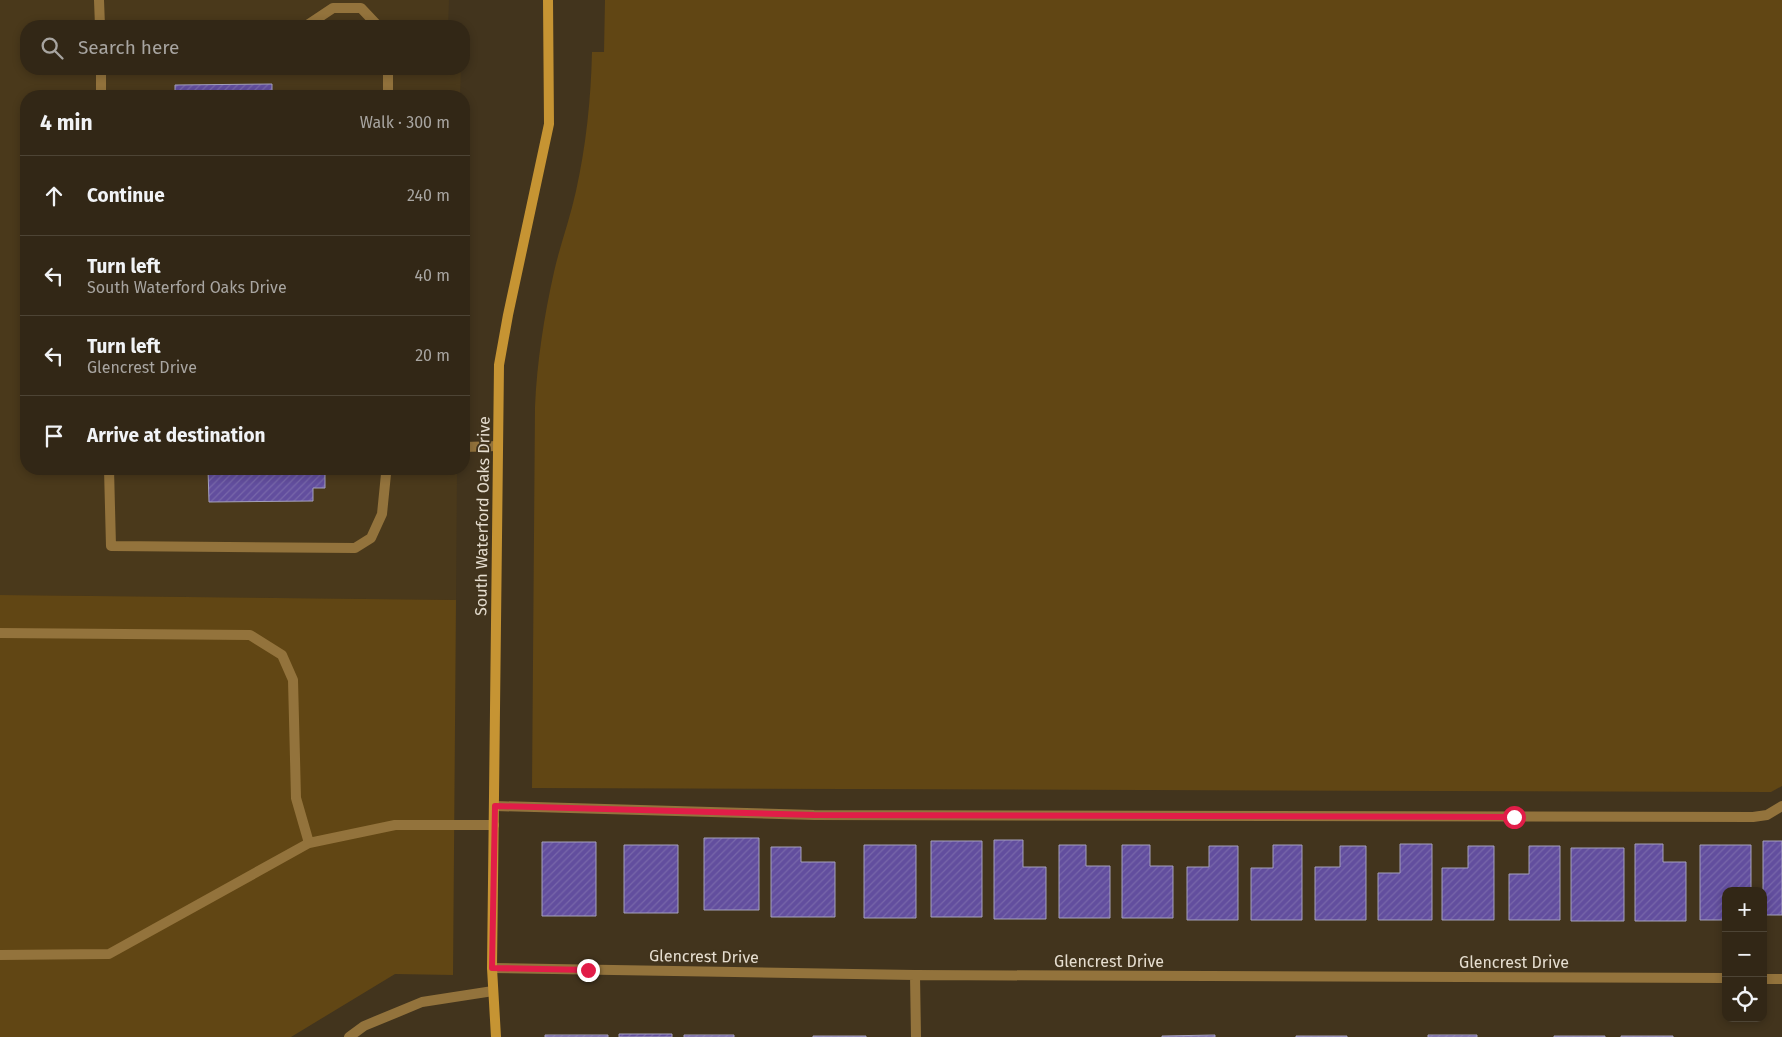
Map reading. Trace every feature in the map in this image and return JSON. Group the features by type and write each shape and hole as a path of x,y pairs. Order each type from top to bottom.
{"street":[{"path":"99,0 100,20"},
{"name":"South Waterford Oaks Drive","path":"496,1037 492,968 499,365 549,124 548,0"},
{"path":"315,20 333,8 361,8 372,20"},
{"path":"101,75 101,90"},
{"path":"388,75 388,90"},
{"path":"470,447 498,446"},
{"path":"109,475 111,546 355,548 370,538 382,514 386,475"},
{"path":"0,633 250,634 282,655 293,680 296,798 309,843"},
{"path":"495,806 814,815 1753,818 1767,815 1782,806"},
{"path":"0,955 109,954 309,843 395,825 494,825"},
{"name":"Glencrest Drive","path":"492,968 914,975 1722,978"},
{"path":"914,975 916,1037"},
{"path":"1767,979 1782,979"},
{"path":"348,1037 364,1026 422,1002 493,990"}],"shaded area":[{"path":"0,0 449,0 448,20 20,20 20,75 461,75 460,90 20,90 20,475 457,475 456,600 0,595"},
{"path":"605,0 1782,0 1782,786 1771,792 532,788 535,407 537,373 550,289 574,201 583,157 589,105 592,52 604,52"},
{"path":"0,595 456,600 453,975 395,974 291,1037 0,1037"}],"building":[{"path":"272,84 272,90 175,90 175,85"},
{"path":"208,475 325,475 325,488 313,488 313,501 209,502"},
{"path":"704,838 759,838 759,910 704,910"},
{"path":"994,840 1023,840 1023,867 1046,867 1046,919 994,919"},
{"path":"931,841 982,841 982,917 931,917"},
{"path":"1763,841 1782,841 1782,915 1767,915 1767,887 1763,887"},
{"path":"542,842 596,842 596,916 542,916"},
{"path":"1400,844 1432,844 1432,920 1378,920 1378,873 1400,873"},
{"path":"1635,844 1663,844 1663,862 1686,862 1686,921 1635,921"},
{"path":"624,845 678,845 678,913 624,913"},
{"path":"864,845 916,845 916,918 864,918"},
{"path":"1059,845 1086,845 1086,866 1110,866 1110,918 1059,918"},
{"path":"1122,845 1150,845 1150,866 1173,866 1173,918 1122,918"},
{"path":"1273,845 1302,845 1302,920 1251,920 1251,868 1273,868"},
{"path":"1700,845 1751,845 1751,887 1722,887 1722,920 1700,920"},
{"path":"1209,846 1238,846 1238,920 1187,920 1187,867 1209,867"},
{"path":"1340,846 1366,846 1366,920 1315,920 1315,867 1340,867"},
{"path":"1468,846 1494,846 1494,920 1442,920 1442,868 1468,868"},
{"path":"1529,846 1560,846 1560,920 1509,920 1509,874 1529,874"},
{"path":"771,847 801,847 801,862 835,862 835,917 771,917"},
{"path":"1571,848 1624,848 1624,921 1571,921"},
{"path":"619,1034 672,1034 672,1037 619,1037"},
{"path":"545,1035 608,1035 608,1037 545,1037"},
{"path":"684,1035 734,1035 734,1037 684,1037"},
{"path":"1215,1035 1215,1037 1162,1037 1162,1036"},
{"path":"1428,1035 1477,1035 1477,1037 1428,1037"},
{"path":"866,1036 866,1037 813,1037"},
{"path":"1347,1036 1347,1037 1296,1037"},
{"path":"1605,1036 1605,1037 1554,1037"},
{"path":"1673,1036 1673,1037 1621,1037"}],"route":[{"path":"588,970 492,968 495,806 814,815 1514,817"}]}
